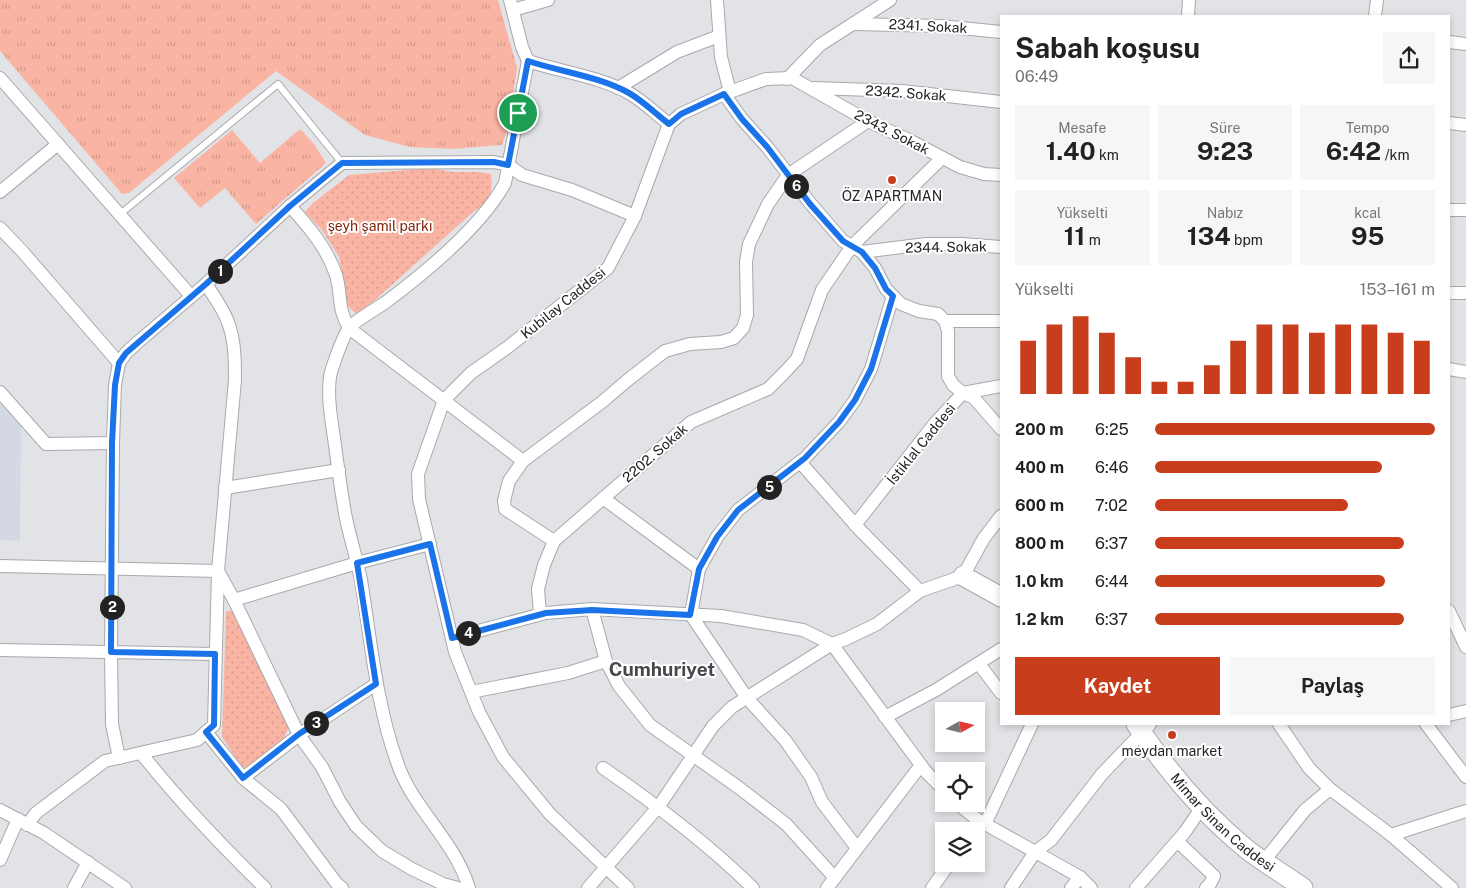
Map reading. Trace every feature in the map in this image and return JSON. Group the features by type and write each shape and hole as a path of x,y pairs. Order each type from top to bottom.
{"street":[{"path":"469,888 464,872 453,851 406,782 397,763 376,684 357,563 345,513 331,418 330,376 349,328 386,302 453,246 496,200 505,183 528,61 522,47 511,5 548,0"},
{"path":"717,0 721,57 727,93 810,204 843,241 857,249 875,268 886,289 902,304 919,311 938,314 945,320 948,331 948,376 952,385 974,398 1000,428"},
{"path":"528,61 554,70 598,80 630,93 669,124 681,114 727,93 766,80 787,79 820,45 890,0"},
{"path":"1188,15 1189,0"},
{"path":"1374,15 1377,0"},
{"name":"2341. Sokak","path":"854,24 941,26 1000,32"},
{"path":"618,88 677,52 719,36"},
{"path":"1450,42 1466,44"},
{"path":"0,78 191,296"},
{"name":"2343. Sokak","path":"787,79 792,78 868,121 960,167 984,174 1000,175"},
{"name":"2342. Sokak","path":"811,88 902,91 1000,102"},
{"path":"554,541 505,509 504,501 510,481 523,461 602,402 629,378 665,351 690,344 721,342 734,338 743,328 747,314 746,262 749,244 768,204 788,175 868,121"},
{"path":"1450,122 1466,125"},
{"name":"Kubilay Caddesi","path":"444,400 471,373 508,347 608,268 635,216 669,124"},
{"path":"0,192 58,144"},
{"name":"2202. Sokak","path":"540,614 538,589 544,565 554,541 691,422 768,389 797,359 822,290 857,249 942,158"},
{"path":"119,758 112,724 112,443 115,385 119,363 126,353 206,284 290,206 342,163 494,162 508,165 522,174 572,190 635,216"},
{"path":"290,206 320,242 328,256 336,276 342,316 349,328 523,461"},
{"path":"1450,210 1466,210"},
{"path":"0,228 119,363"},
{"name":"2344. Sokak","path":"857,249 926,244 1000,247"},
{"path":"0,860 23,822 105,761 196,740 214,725 218,571 235,380 234,344 229,324 206,284"},
{"path":"1450,293 1466,293"},
{"path":"858,848 822,802 811,777 785,740 747,698 690,615 699,569 717,537 738,510 800,462 839,422 855,400 871,369 893,296"},
{"path":"945,320 1000,321"},
{"path":"1450,369 1466,372"},
{"name":"İstiklal Caddesi","path":"855,525 935,423 963,393 1000,386"},
{"path":"0,392 46,444 112,443"},
{"path":"444,400 418,474 419,499 455,652 480,712 503,757 550,814 628,888"},
{"path":"800,462 855,525 920,592"},
{"path":"225,488 339,470"},
{"path":"603,498 699,569"},
{"path":"588,888 659,806 714,726 732,707 832,644 877,624 920,592 963,576 984,538 1000,517"},
{"path":"234,600 357,563 430,544"},
{"path":"0,566 218,571"},
{"path":"218,571 299,734 322,767 340,802 356,826 382,851 404,865 443,884 458,888"},
{"path":"963,576 1000,595"},
{"path":"452,638 540,614 592,610 721,616 803,630 832,644 921,765 935,780"},
{"path":"592,610 606,661 619,686 650,725 738,787 786,824 831,883 921,765"},
{"path":"1450,613 1466,647"},
{"path":"0,650 215,654"},
{"path":"885,717 910,706 1000,651"},
{"path":"471,692 561,674 606,661"},
{"path":"979,664 1000,692"},
{"path":"243,778 299,734 376,684"},
{"path":"1450,715 1466,711"},
{"path":"968,812 981,822 1030,725"},
{"path":"1280,725 1309,768 1330,789 1390,835 1452,888"},
{"path":"1427,725 1466,777"},
{"path":"1011,888 1035,852 1051,840 1102,774 1142,727"},
{"name":"Mimar Sinan Caddesi","path":"1142,727 1182,786 1202,808 1244,847 1303,888"},
{"path":"206,732 243,778 281,809 337,884 342,888"},
{"path":"141,753 178,798 265,888"},
{"path":"603,768 659,806 710,848 754,888"},
{"path":"1264,861 1305,810 1330,789"},
{"path":"1136,888 1177,841 1202,808"},
{"path":"0,810 44,833 125,888"},
{"path":"1390,835 1466,811"},
{"path":"985,824 1080,877 1091,888"},
{"path":"1177,841 1214,876 1206,888"},
{"path":"74,888 88,862"},
{"path":"932,888 943,872"},
{"path":"1071,888 1080,877"}],"lane":[{"path":"119,215 278,84 342,163"}],"shaded area":[{"path":"0,404 21,423 20,541 0,540"}],"green space":[{"path":"0,0 498,0 517,68 508,127 502,145 452,149 410,147 365,135 276,71 129,193 122,194 0,51"},
{"path":"300,129 314,144 326,163 256,224 225,188 200,208 174,178 232,130 260,163"},
{"name":"şeyh şamil parkı","path":"431,168 453,172 491,174 491,192 483,204 375,300 356,314 348,306 339,257 322,230 305,212 313,203 349,175"},
{"path":"226,611 235,611 288,728 284,739 247,768 242,767 222,737"}],"place":[{"name":"ÖZ APARTMAN","path":"892,180"},
{"name":"meydan market","path":"1172,735"}],"district":[{"name":"Cumhuriyet","path":"662,669"}],"route":[{"path":"528,61 554,70 598,80 630,93 669,124 681,114 724,94 810,204 843,241 862,252 875,268 886,289 893,296 871,369 855,400 839,422 805,458 738,510 717,537 699,569 690,615 592,610 546,613 452,638 430,544 357,563 376,684 299,734 243,778 206,732 214,725 215,654 111,652 112,443 115,385 119,363 126,353 138,342 206,284 290,206 342,163 494,162 508,165 518,113 528,61"}]}
